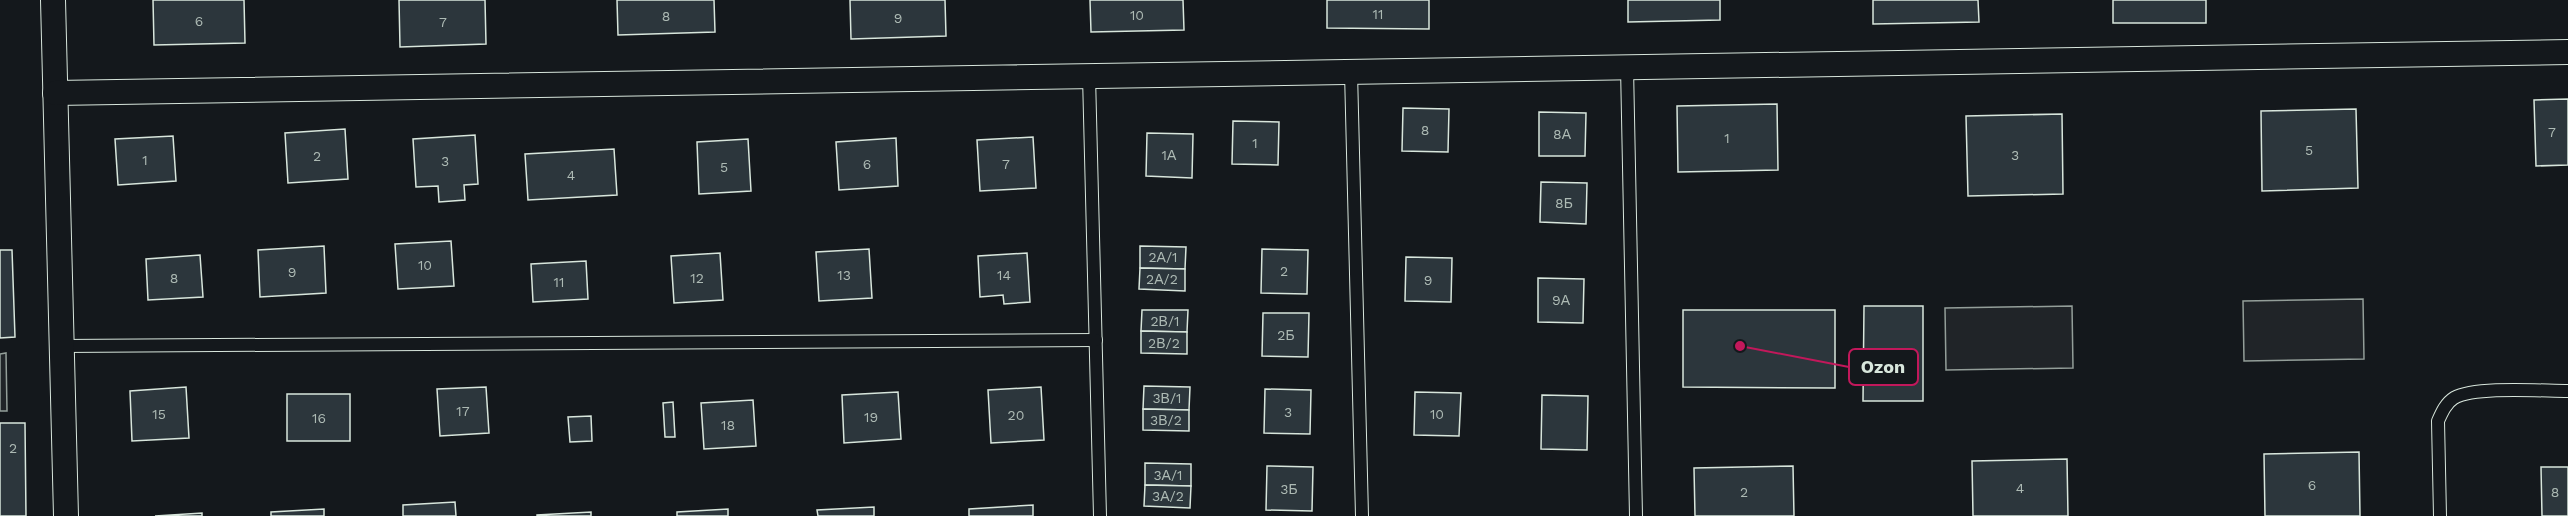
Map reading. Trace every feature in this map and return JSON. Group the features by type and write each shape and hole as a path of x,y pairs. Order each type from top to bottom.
{"street":[{"path":"53,0 66,516"},
{"path":"55,93 2568,52"}],"lane":[{"path":"1627,67 1636,516"},
{"path":"1351,72 1362,516"},
{"path":"1089,76 1100,516"},
{"path":"62,346 1096,340"},
{"path":"2440,516 2438,421 2443,409 2452,399 2468,392 2568,391"}],"shaded area":[{"path":"2363,299 2364,359 2244,361 2243,301"},
{"path":"2072,306 2073,368 1946,370 1945,308"},
{"path":"6,353 7,411 0,411 0,354"}],"building":[{"path":"153,0 244,0 245,43 154,45"},
{"path":"399,0 485,0 486,44 400,47"},
{"path":"617,0 714,0 715,32 618,35"},
{"path":"850,0 945,0 946,36 851,39"},
{"path":"1090,0 1183,0 1184,30 1091,32"},
{"path":"1327,0 1429,0 1429,29 1327,28"},
{"path":"1628,0 1720,0 1720,20 1628,22"},
{"path":"1873,0 1978,0 1979,22 1873,24"},
{"path":"2113,0 2206,0 2206,23 2113,23"},
{"path":"2568,99 2568,165 2536,166 2534,100"},
{"path":"1777,104 1778,170 1678,172 1677,106"},
{"path":"1403,108 1449,109 1448,152 1402,151"},
{"path":"2356,109 2358,188 2262,191 2261,111"},
{"path":"1539,112 1586,113 1585,156 1539,156"},
{"path":"2062,114 2063,194 1968,196 1966,116"},
{"path":"1233,121 1279,122 1278,165 1232,164"},
{"path":"345,129 348,179 288,183 285,133"},
{"path":"1147,133 1193,134 1192,178 1146,176"},
{"path":"475,135 478,184 464,185 465,200 439,202 438,186 416,187 413,139"},
{"path":"173,136 176,181 118,185 115,139"},
{"path":"1033,137 1036,188 980,191 977,140"},
{"path":"896,138 898,186 839,190 836,142"},
{"path":"748,139 751,191 699,194 697,142"},
{"path":"614,149 617,195 528,200 525,154"},
{"path":"1541,182 1587,183 1586,224 1540,222"},
{"path":"451,241 454,286 398,289 395,244"},
{"path":"324,246 326,293 260,297 258,250"},
{"path":"1140,246 1186,247 1185,269 1140,268"},
{"path":"869,249 872,298 819,301 816,252"},
{"path":"1262,249 1308,250 1307,294 1261,293"},
{"path":"0,250 12,250 15,337 0,338"},
{"path":"720,253 723,300 674,303 671,256"},
{"path":"1027,253 1030,302 1004,304 1003,295 980,297 978,256"},
{"path":"200,255 203,297 148,300 146,259"},
{"path":"1406,257 1452,258 1451,302 1405,301"},
{"path":"586,261 588,299 533,302 531,264"},
{"path":"1140,268 1185,269 1185,291 1139,289"},
{"path":"1538,278 1584,279 1583,323 1538,322"},
{"path":"1864,306 1923,306 1923,401 1863,401"},
{"path":"1142,310 1188,310 1187,332 1141,331"},
{"path":"1683,310 1835,310 1835,388 1683,387"},
{"path":"1263,313 1309,313 1308,357 1262,356"},
{"path":"1141,331 1187,332 1187,354 1141,353"},
{"path":"1144,386 1190,387 1189,410 1143,409"},
{"path":"186,387 189,438 132,441 130,391"},
{"path":"486,387 489,433 440,436 437,389"},
{"path":"1041,387 1044,440 991,443 988,390"},
{"path":"1265,389 1311,390 1310,434 1264,433"},
{"path":"898,392 901,439 844,443 842,395"},
{"path":"1415,392 1461,393 1459,436 1414,435"},
{"path":"287,394 350,394 350,441 287,441"},
{"path":"1542,395 1588,396 1587,450 1541,449"},
{"path":"753,400 756,446 704,449 701,403"},
{"path":"673,402 675,437 665,437 663,403"},
{"path":"1143,409 1189,410 1189,431 1143,430"},
{"path":"591,416 592,441 570,442 568,417"},
{"path":"0,423 25,423 26,516 0,516"},
{"path":"2359,452 2360,516 2265,516 2264,454"},
{"path":"2067,459 2068,516 1973,516 1972,461"},
{"path":"1145,463 1191,464 1191,486 1145,485"},
{"path":"1267,466 1313,467 1312,511 1266,510"},
{"path":"1793,466 1794,516 1695,516 1694,468"},
{"path":"2541,467 2568,467 2568,516 2542,516"},
{"path":"1145,485 1191,486 1190,508 1144,506"},
{"path":"455,502 456,516 403,516 403,505"},
{"path":"1033,505 1033,516 969,516 969,509"},
{"path":"874,507 874,516 818,516 817,510"},
{"path":"324,509 324,516 271,516 271,512"},
{"path":"728,509 728,516 677,516 677,512"},
{"path":"591,512 591,516 537,516 537,515"},
{"path":"202,513 202,516 155,516"}],"place":[{"name":"Ozon","path":"1740,346"}]}
